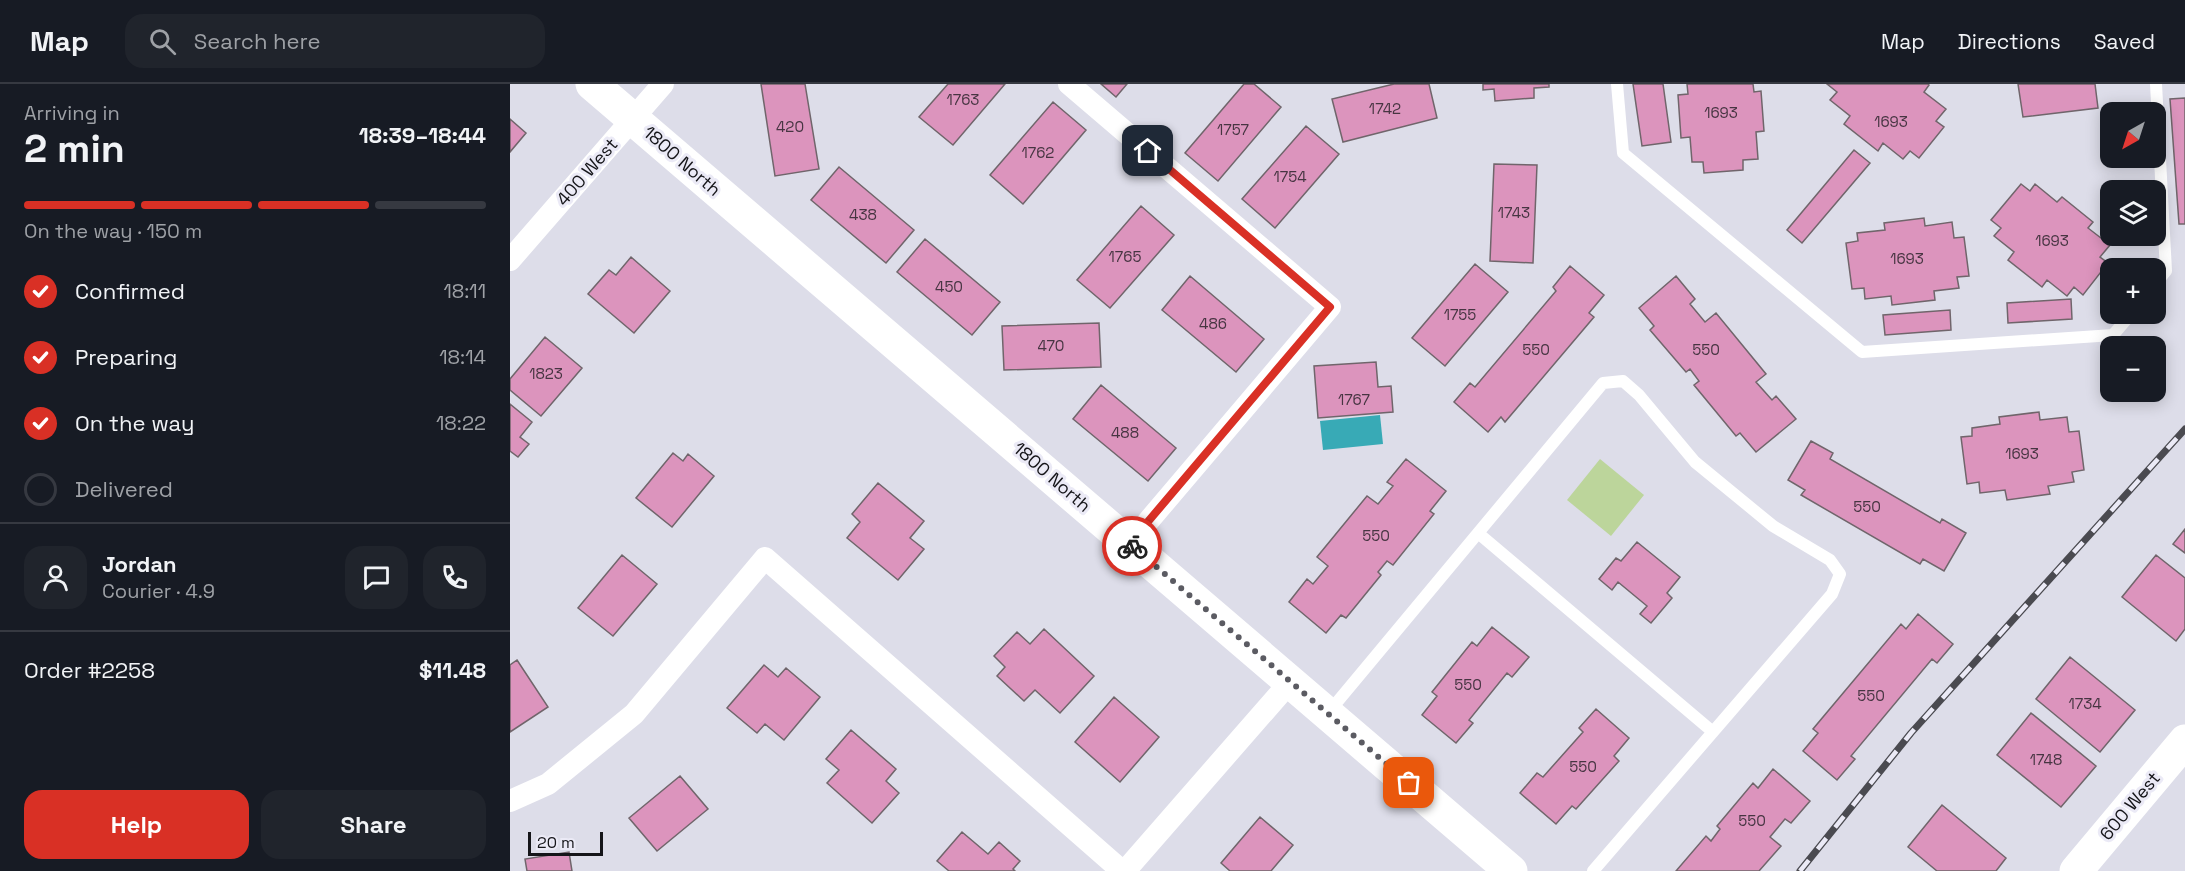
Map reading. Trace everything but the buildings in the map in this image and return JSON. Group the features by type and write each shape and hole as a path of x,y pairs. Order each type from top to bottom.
{"street":[{"name":"1800 North","path":"592,84 1511,871"},
{"name":"400 West","path":"510,260 663,84"},
{"path":"1069,84 1330,307 1129,544"},
{"path":"510,801 548,784 633,714 765,558 1124,871 1290,682"},
{"name":"600 West","path":"2076,871 2185,741"}],"lane":[{"path":"1617,84 1623,153 1862,352 2113,335 2122,324"},
{"path":"2156,84 2165,258"},
{"path":"1327,713 1603,383 1623,381 1639,396 1695,462 1773,526 1830,560 1840,574 1832,594 1593,871"},
{"path":"1478,533 1713,732"}],"green space":[{"path":"1600,459 1644,495 1611,536 1567,500"}],"water":[{"path":"1380,415 1383,444 1323,450 1320,421"}],"railway":[{"path":"1800,871 1911,733 2185,429"}],"way so far":[{"path":"1132,546 1409,783"}],"route":[{"path":"1132,546 1129,544 1330,307 1148,151"}]}
